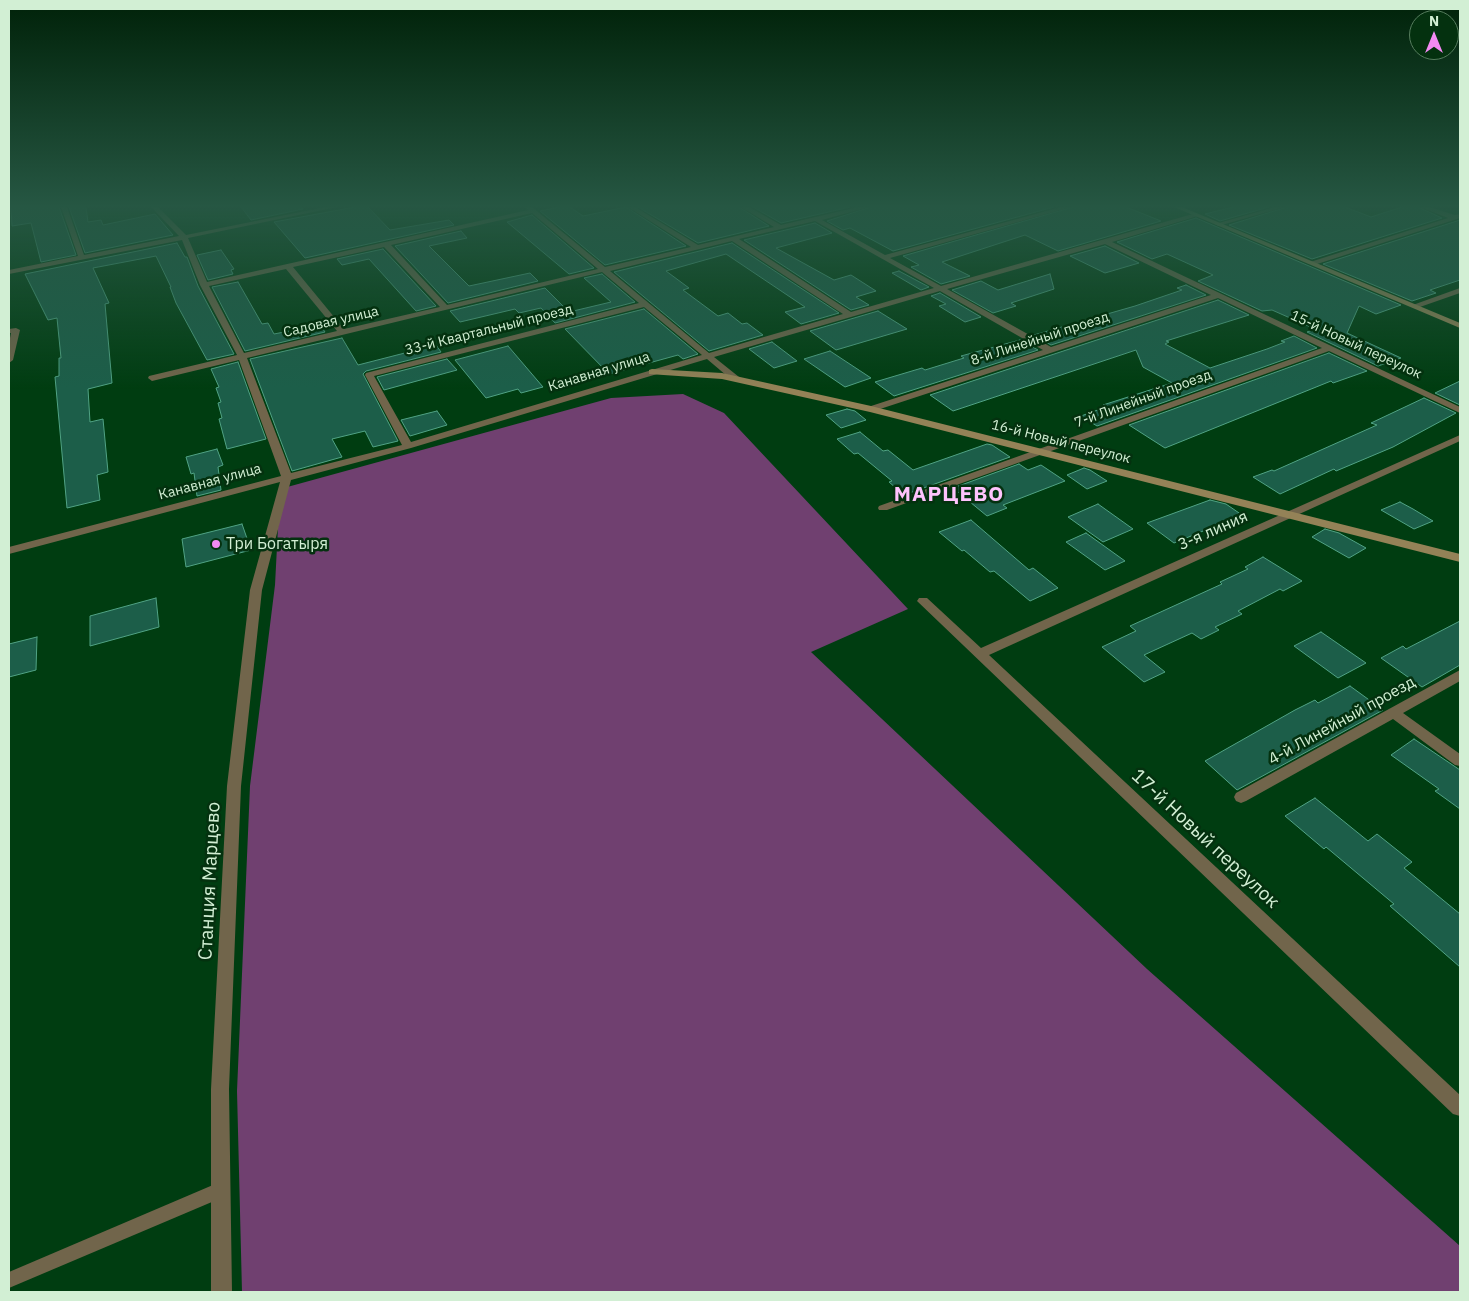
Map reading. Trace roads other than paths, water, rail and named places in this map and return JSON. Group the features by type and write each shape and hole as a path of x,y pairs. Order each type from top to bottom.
{"street":[{"path":"9,272 31,268"},
{"path":"197,268 242,356 287,477"},
{"path":"204,285 286,268"},
{"path":"290,268 343,334"},
{"path":"408,268 446,308"},
{"name":"Садовая улица","path":"152,378 343,334 607,268"},
{"path":"778,268 850,315"},
{"path":"903,268 1050,350"},
{"name":"Канавная улица","path":"9,550 408,446 652,372 1014,268"},
{"name":"15-й Новый переулок","path":"1161,268 1460,410"},
{"path":"1322,268 1460,326"},
{"path":"602,269 736,379"},
{"path":"1414,306 1460,290"},
{"name":"8-й Линейный проезд","path":"871,408 1218,295"},
{"name":"33-й Квартальный проезд","path":"408,446 368,375 645,304"},
{"path":"9,331 16,330 9,360"},
{"name":"7-й Линейный проезд","path":"883,508 1329,348"},
{"name":"16-й Новый переулок","path":"652,372 693,373 736,379 871,408 1460,558"},
{"name":"3-я линия","path":"980,654 1460,438"},
{"name":"Станция Марцево","path":"221,1292 220,1089 234,786 256,590 287,477"},
{"name":"17-й Новый переулок","path":"923,601 1460,1107"},
{"name":"4-й Линейный проезд","path":"1241,797 1460,675"},
{"path":"1393,712 1460,761"}],"lane":[{"path":"9,1280 220,1190"}],"place":[{"name":"Три Богатыря","path":"216,544"}],"district":[{"name":"МАРЦЕВО","path":"949,495"}]}
